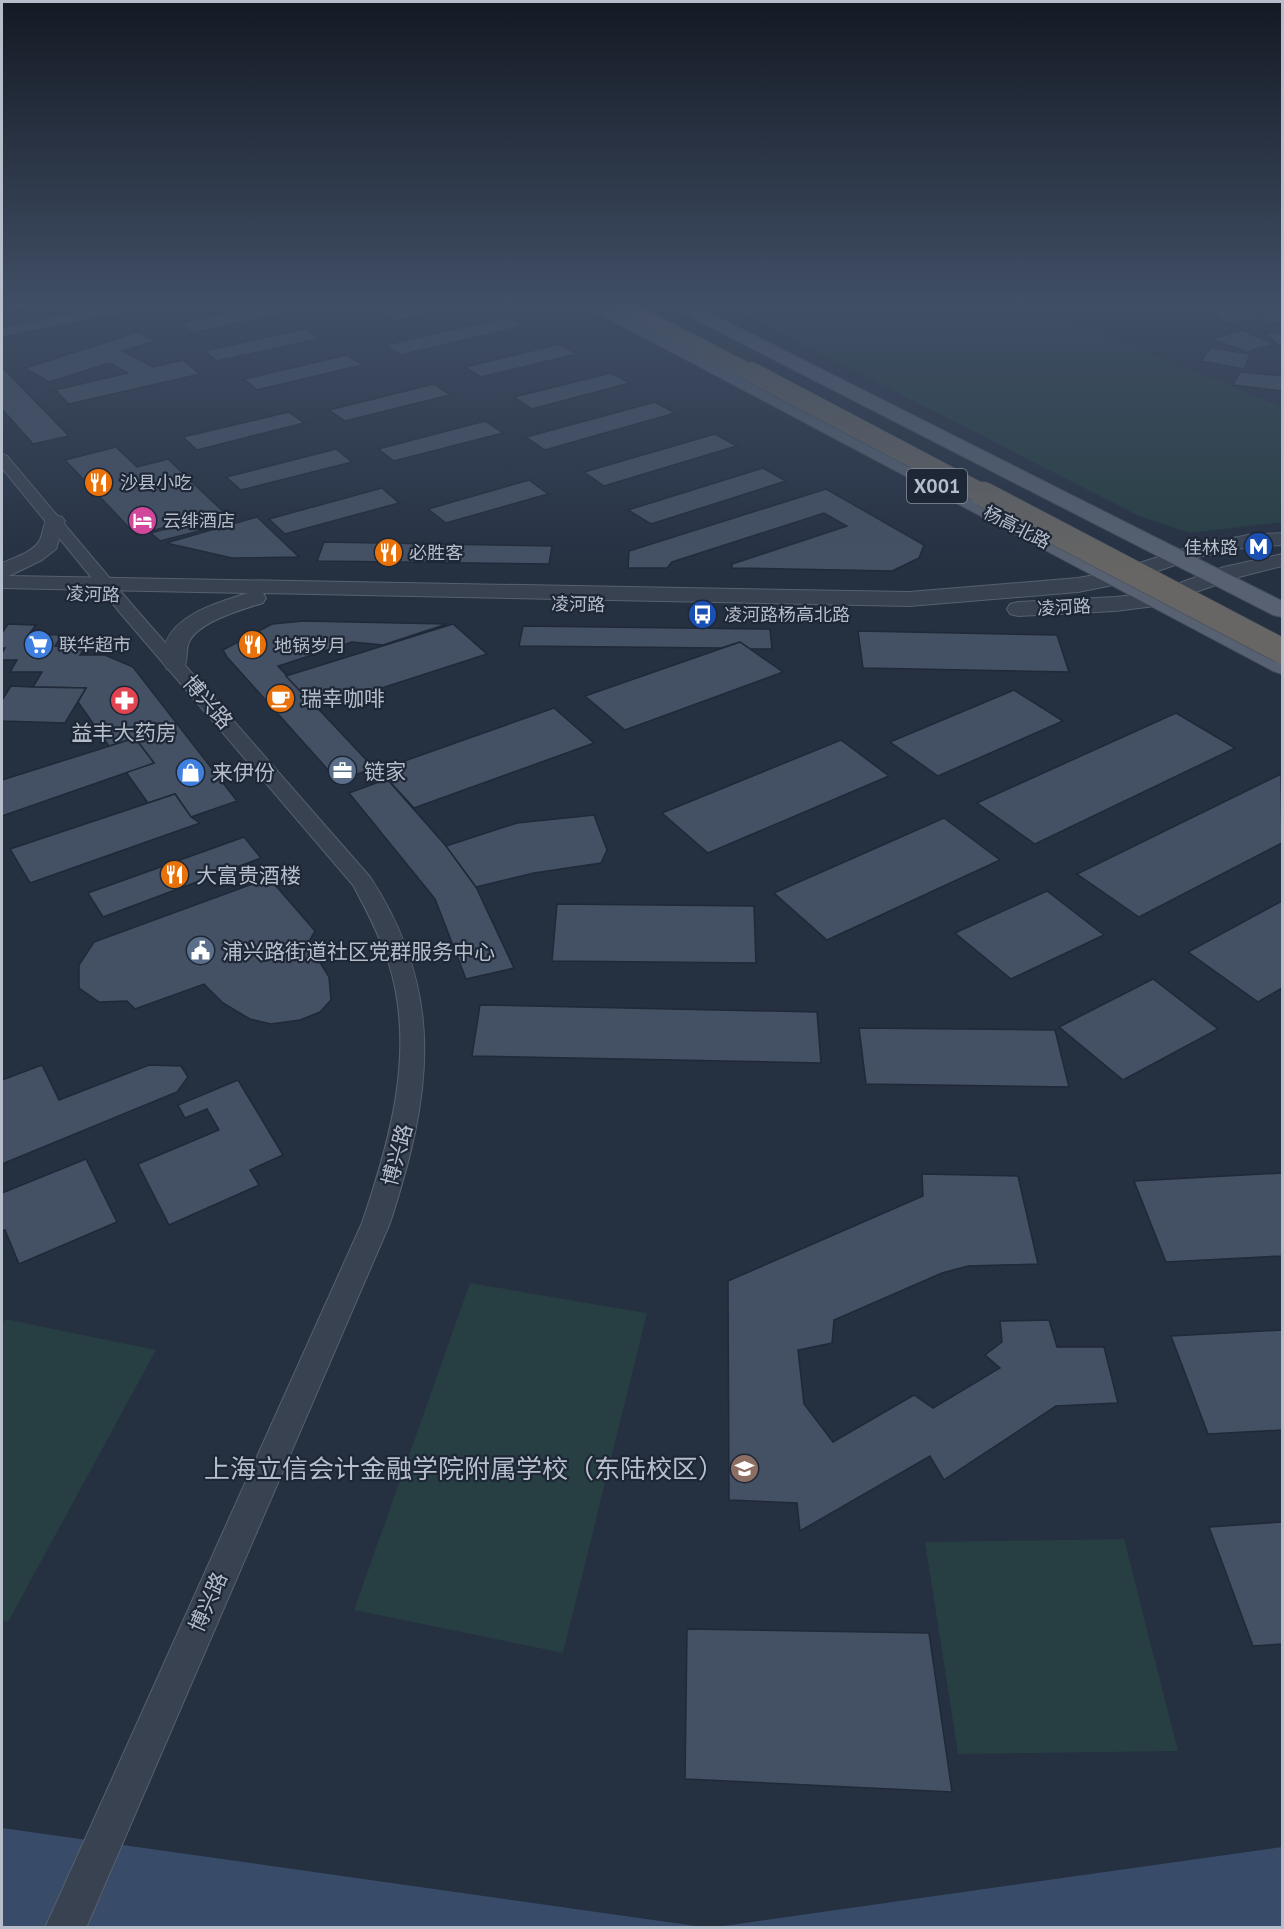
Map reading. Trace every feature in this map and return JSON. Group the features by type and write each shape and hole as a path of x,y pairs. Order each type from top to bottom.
{"highway":[{"name":"杨高北路","path":"791,393 1282,651"},
{"name":"杨高北路","path":"824,393 1282,629"}],"main road":[{"name":"杨高北路","path":"764,393 1282,666"},
{"name":"X001","path":"854,393 1282,610"}],"street":[{"name":"博兴路","path":"2,459 110,590 334,848 373,900 395,944 411,999 413,1062 407,1119 389,1186 376,1223 139,1757 66,1928"},
{"path":"2,571 34,556 49,545 55,521"},
{"path":"1115,578 1177,558 1248,541 1282,539"},
{"path":"1155,598 1282,560"},
{"name":"凌河路","path":"2,592 110,590 909,599 1078,585 1115,578"},
{"name":"凌河路","path":"2,582 255,598 915,610 1068,608 1155,598"},
{"path":"175,664 177,642 195,624 231,605 255,598"}],"green space":[{"path":"898,393 1248,393 1282,407 1282,522 1190,533 1139,516"},
{"path":"470,1283 647,1313 563,1653 354,1610"},
{"path":"5,1319 156,1350 8,1622 2,1621 2,1325"},
{"path":"1124,1539 1178,1751 958,1754 925,1542"}],"water":[{"path":"2,1828 703,1927 2,1927"},
{"path":"1282,1847 1282,1927 716,1927"}],"building":[{"path":"2,393 27,393 69,436 33,444 2,409"},
{"path":"58,393 117,393 69,404"},
{"path":"398,393 447,393 450,395 345,421 329,410"},
{"path":"530,393 592,393 532,409 514,397"},
{"path":"655,402 675,413 545,450 526,437"},
{"path":"289,412 304,423 197,450 183,437"},
{"path":"485,421 503,433 394,461 378,449"},
{"path":"715,434 737,446 604,486 584,472"},
{"path":"116,447 137,467 168,459 234,522 201,531 191,520 136,535 65,460"},
{"path":"336,449 352,462 241,490 226,477"},
{"path":"763,468 786,481 651,524 628,510"},
{"path":"529,480 548,494 446,523 428,509"},
{"path":"382,488 399,503 285,534 269,519"},
{"path":"826,489 924,545 919,558 892,571 732,568 732,564 847,526 824,513 672,562 667,568 628,568 629,551"},
{"path":"257,517 299,557 232,558 166,543"},
{"path":"190,522 199,531 160,541 151,533"},
{"path":"324,542 552,546 549,564 317,561"},
{"path":"303,621 447,624 383,645 352,642 278,666 374,768 338,781 223,650 272,624"},
{"path":"8,624 36,625 29,634 62,635 55,646 85,647 80,655 105,655 133,667 237,801 191,817 175,794 148,803 126,772 154,763 135,738 109,746 78,702 86,688 33,687 42,672 10,672 17,660 2,660 5,648 2,648 2,633"},
{"path":"453,624 487,654 317,709 286,676"},
{"path":"523,626 770,629 772,649 750,649 740,642 721,648 519,646"},
{"path":"858,631 1057,635 1069,672 863,668"},
{"path":"740,642 783,672 625,730 585,696"},
{"path":"11,686 86,688 65,723 2,721 2,700"},
{"path":"1014,690 1063,721 938,776 890,742"},
{"path":"554,708 594,743 414,808 379,770"},
{"path":"1176,713 1235,748 1035,844 977,803"},
{"path":"135,738 154,763 2,816 2,780"},
{"path":"841,740 889,776 708,853 662,813"},
{"path":"1281,774 1282,843 1139,917 1077,874"},
{"path":"387,779 446,846 476,887 514,968 466,979 435,899 349,793"},
{"path":"175,794 191,817 200,823 30,883 10,849"},
{"path":"594,815 607,850 601,863 534,873 476,887 446,846 517,823"},
{"path":"944,818 1000,860 827,940 774,893"},
{"name":"大富贵酒楼","path":"244,837 261,858 103,917 88,893"},
{"name":"浦兴路街道社区党群服务中心","path":"269,878 315,931 308,943 329,977 331,1000 320,1012 300,1020 271,1024 250,1019 223,1003 204,984 135,1009 127,1001 99,1002 79,988 79,965 94,942"},
{"path":"1047,891 1104,935 1011,979 955,933"},
{"path":"1282,901 1282,988 1258,1002 1188,952"},
{"path":"557,904 754,906 756,963 552,961"},
{"path":"1153,979 1218,1029 1123,1080 1059,1027"},
{"path":"480,1005 817,1012 821,1063 472,1056"},
{"path":"859,1028 1055,1030 1069,1087 866,1084"},
{"path":"42,1065 59,1100 149,1065 181,1066 188,1077 177,1092 2,1164 2,1080"},
{"path":"238,1080 283,1155 250,1170 259,1185 169,1225 138,1164 219,1130 207,1109 185,1118 178,1105"},
{"path":"86,1159 117,1222 19,1264 5,1230 2,1231 2,1193"},
{"path":"1282,1173 1282,1256 1166,1262 1134,1181"},
{"path":"922,1174 1018,1176 1038,1264 968,1266 942,1273 834,1320 832,1343 798,1350 804,1404 833,1442 914,1395 933,1408 1000,1368 985,1355 1002,1342 1000,1321 1049,1320 1057,1347 1104,1347 1118,1403 1056,1406 944,1480 930,1456 800,1531 797,1503 729,1500 728,1281 923,1196"},
{"path":"1282,1330 1282,1430 1208,1434 1171,1336"},
{"path":"1282,1522 1282,1644 1253,1646 1209,1527"},
{"path":"687,1629 929,1633 952,1792 685,1779"}],"place":[{"name":"沙县小吃","path":"99,482"},
{"name":"云绯酒店","path":"142,520"},
{"name":"佳林路","path":"1259,547"},
{"name":"必胜客","path":"388,552"},
{"name":"凌河路杨高北路","path":"703,614"},
{"name":"联华超市","path":"38,644"},
{"name":"地锅岁月","path":"253,645"},
{"name":"瑞幸咖啡","path":"280,698"},
{"name":"益丰大药房","path":"124,701"},
{"name":"链家","path":"343,771"},
{"name":"来伊份","path":"191,772"},
{"name":"大富贵酒楼","path":"175,875"},
{"name":"浦兴路街道社区党群服务中心","path":"201,951"},
{"name":"上海立信会计金融学院附属学校（东陆校区）","path":"745,1468"}]}
